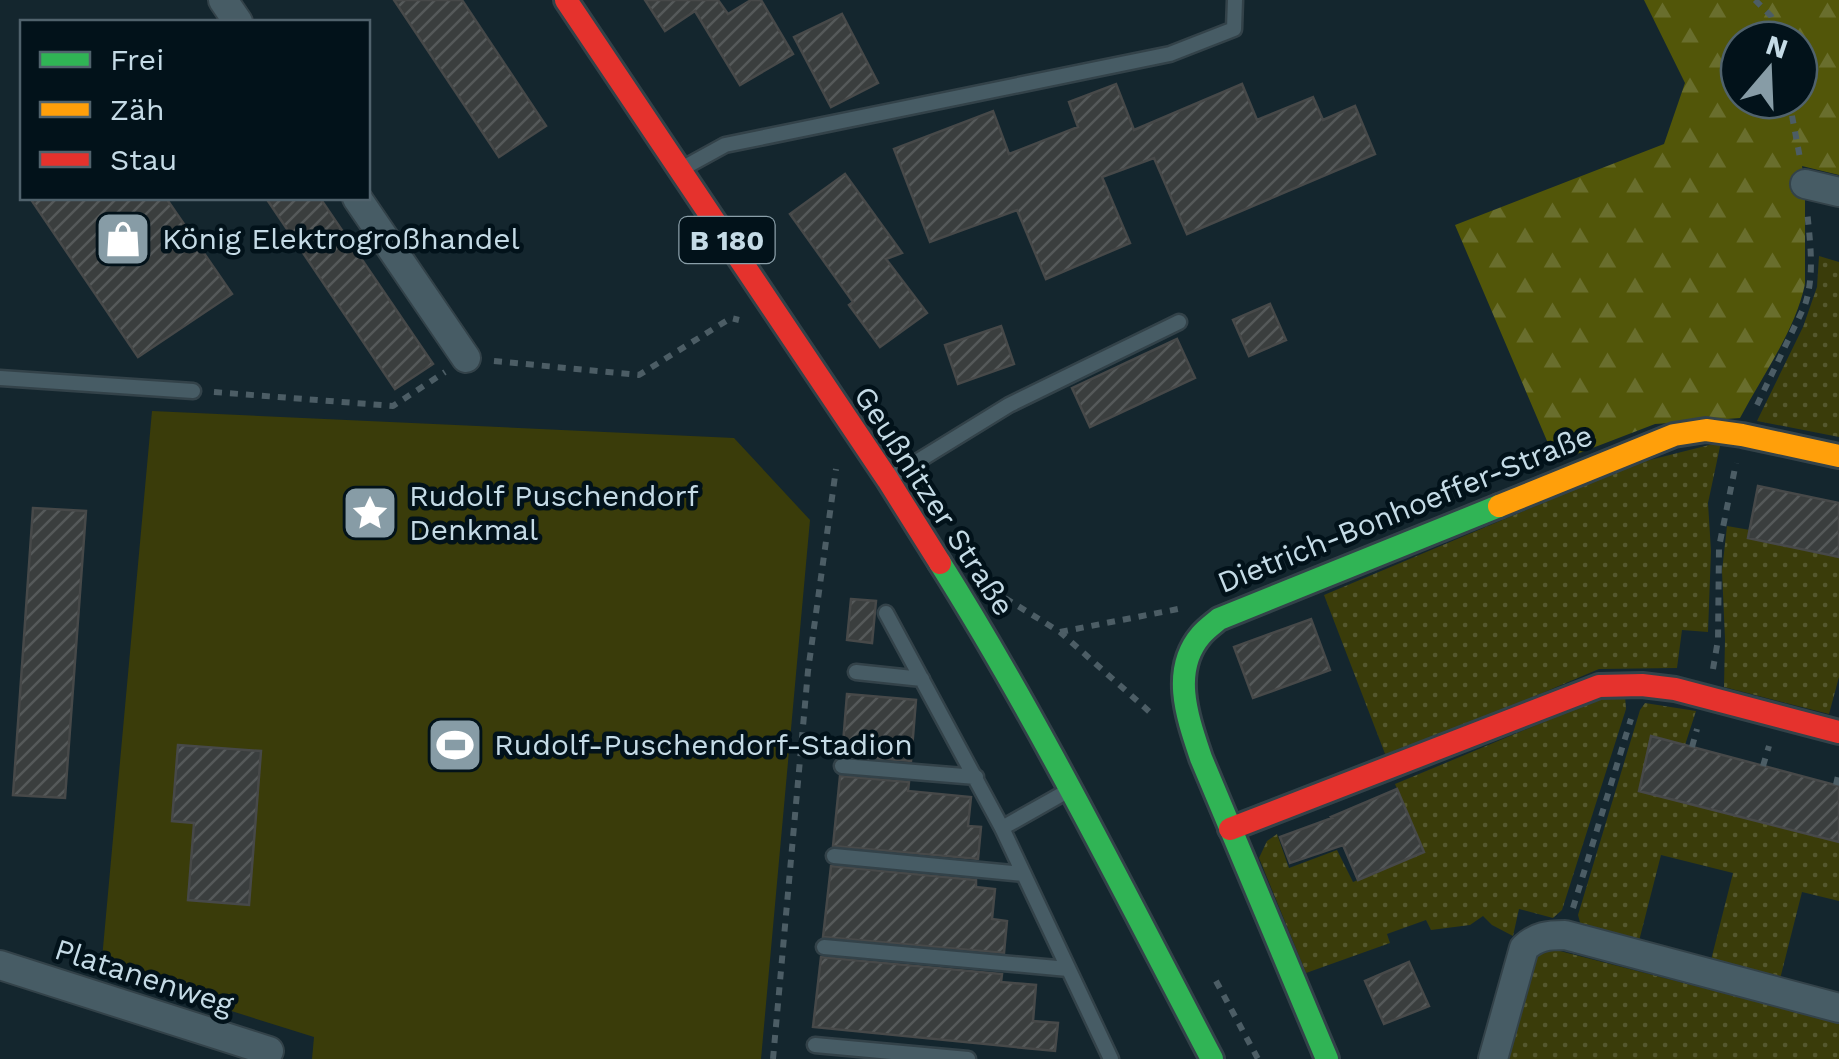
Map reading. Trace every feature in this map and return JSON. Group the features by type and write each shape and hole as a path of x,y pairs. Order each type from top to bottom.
{"street":[{"name":"Geußnitzer Straße","path":"566,0 964,600 1028,712 1212,1059"},
{"path":"1805,184 1839,192"},
{"path":"358,200 466,358"},
{"name":"Dietrich-Bonhoeffer-Straße","path":"1327,1059 1201,758 1184,707 1186,662 1199,638 1219,619 1674,435 1706,430 1839,456"},
{"path":"1230,829 1599,686 1676,689 1839,732"},
{"path":"1493,1059 1524,948 1534,938 1565,935 1670,957 1824,999"},
{"name":"Platanenweg","path":"0,965 269,1051"}],"lane":[{"path":"680,170 725,144 1170,54 1234,29 1235,0"},
{"path":"888,480 1009,405 1179,322"},
{"path":"0,378 192,391"},
{"path":"886,613 1002,828 1110,1059"},
{"path":"856,672 922,679"},
{"path":"842,766 976,777"},
{"path":"1002,828 1069,790"},
{"path":"834,856 1024,874"},
{"path":"824,946 1068,969"},
{"path":"815,1045 968,1059"}],"path":[{"path":"1755,0 1770,16"},
{"path":"1766,0 1772,20"},
{"path":"1706,697 1718,640 1724,516 1742,435 1810,290 1805,184 1793,120"},
{"path":"192,391 393,406 466,358 639,374 731,318 746,321 770,307"},
{"path":"773,1059 808,671 836,467"},
{"path":"964,600 980,582 1060,632 1159,720"},
{"path":"1060,632 1188,607"},
{"path":"1565,935 1642,685"},
{"path":"1836,786 1839,771"}],"shaded area":[{"path":"1819,256 1839,262 1839,437 1757,421 1803,327 1817,287"},
{"name":"Rudolf-Puschendorf-Stadion","path":"152,411 734,438 810,520 761,1059 312,1059 314,1037 101,970"},
{"path":"1721,442 1708,503 1708,632 1682,630 1677,668 1599,669 1387,759 1324,595 1638,463"},
{"path":"1727,526 1839,557 1839,677 1829,714 1724,687 1722,571"},
{"path":"1625,696 1626,709 1562,910 1553,918 1519,909 1513,936 1483,916 1470,925 1431,930 1426,920 1387,934 1390,943 1306,973 1259,858 1267,841 1277,834 1289,868 1337,850 1353,882 1423,852 1395,784 1594,701"},
{"path":"1645,703 1696,711 1685,745 1651,737 1639,791 1839,842 1839,901 1802,892 1780,979 1711,960 1733,873 1661,855 1639,941 1581,926 1578,915"},
{"path":"1556,950 1839,1023 1839,1059 1504,1059 1532,962 1542,953"}],"green space":[{"path":"1644,0 1839,0 1839,175 1802,166 1805,284 1786,336 1740,418 1655,424 1556,462 1455,225 1664,144 1685,83"}],"building":[{"path":"394,0 462,0 546,126 499,157"},
{"path":"645,0 718,0 728,14 751,0 761,0 793,54 740,85 695,11 665,31"},
{"path":"842,14 878,83 831,107 794,37"},
{"path":"1116,84 1134,130 1242,84 1257,120 1313,97 1323,120 1355,106 1375,154 1187,234 1154,158 1102,177 1130,243 1046,279 1017,210 930,242 894,149 993,111 1009,154 1078,127 1069,102"},
{"path":"845,174 902,253 886,259 927,313 880,347 790,214"},
{"path":"31,200 167,200 232,294 138,357"},
{"path":"267,200 321,200 433,364 395,389"},
{"path":"1270,304 1286,340 1249,356 1233,320"},
{"path":"1001,326 1014,364 958,384 945,345"},
{"path":"1177,339 1195,378 1090,427 1072,388"},
{"path":"1758,486 1839,503 1839,557 1748,538"},
{"path":"33,508 86,511 65,798 13,795"},
{"path":"851,599 876,601 872,643 847,640"},
{"path":"1311,619 1330,670 1253,698 1234,647"},
{"path":"847,694 916,700 911,761 842,756"},
{"path":"1651,736 1839,786 1839,842 1639,791"},
{"path":"178,745 261,751 249,905 188,900 194,823 172,821"},
{"path":"840,776 909,782 908,791 971,797 968,826 981,827 978,859 833,846"},
{"path":"1397,789 1424,852 1358,880 1343,845 1290,863 1280,837"},
{"path":"831,866 976,880 976,887 995,889 992,919 1007,921 1004,953 823,937"},
{"path":"821,957 1002,974 1001,982 1036,985 1033,1021 1058,1023 1055,1051 813,1027"},
{"path":"1409,962 1429,1006 1384,1024 1365,981"}],"traffic: fast":[{"path":"1327,1059 1201,758 1184,695 1186,664 1201,635 1219,619 1499,506"},
{"path":"940,563 1047,746 1212,1059"}],"traffic: slow":[{"path":"1499,506 1674,435 1706,430 1839,456"}],"traffic: jam":[{"path":"566,0 940,563"},
{"path":"1230,829 1599,686 1675,689 1839,732"}],"place":[{"name":"König Elektrogroßhandel","path":"123,239"},
{"name":"Rudolf Puschendorf Denkmal","path":"370,513"},
{"name":"Rudolf-Puschendorf-Stadion","path":"455,745"}]}
